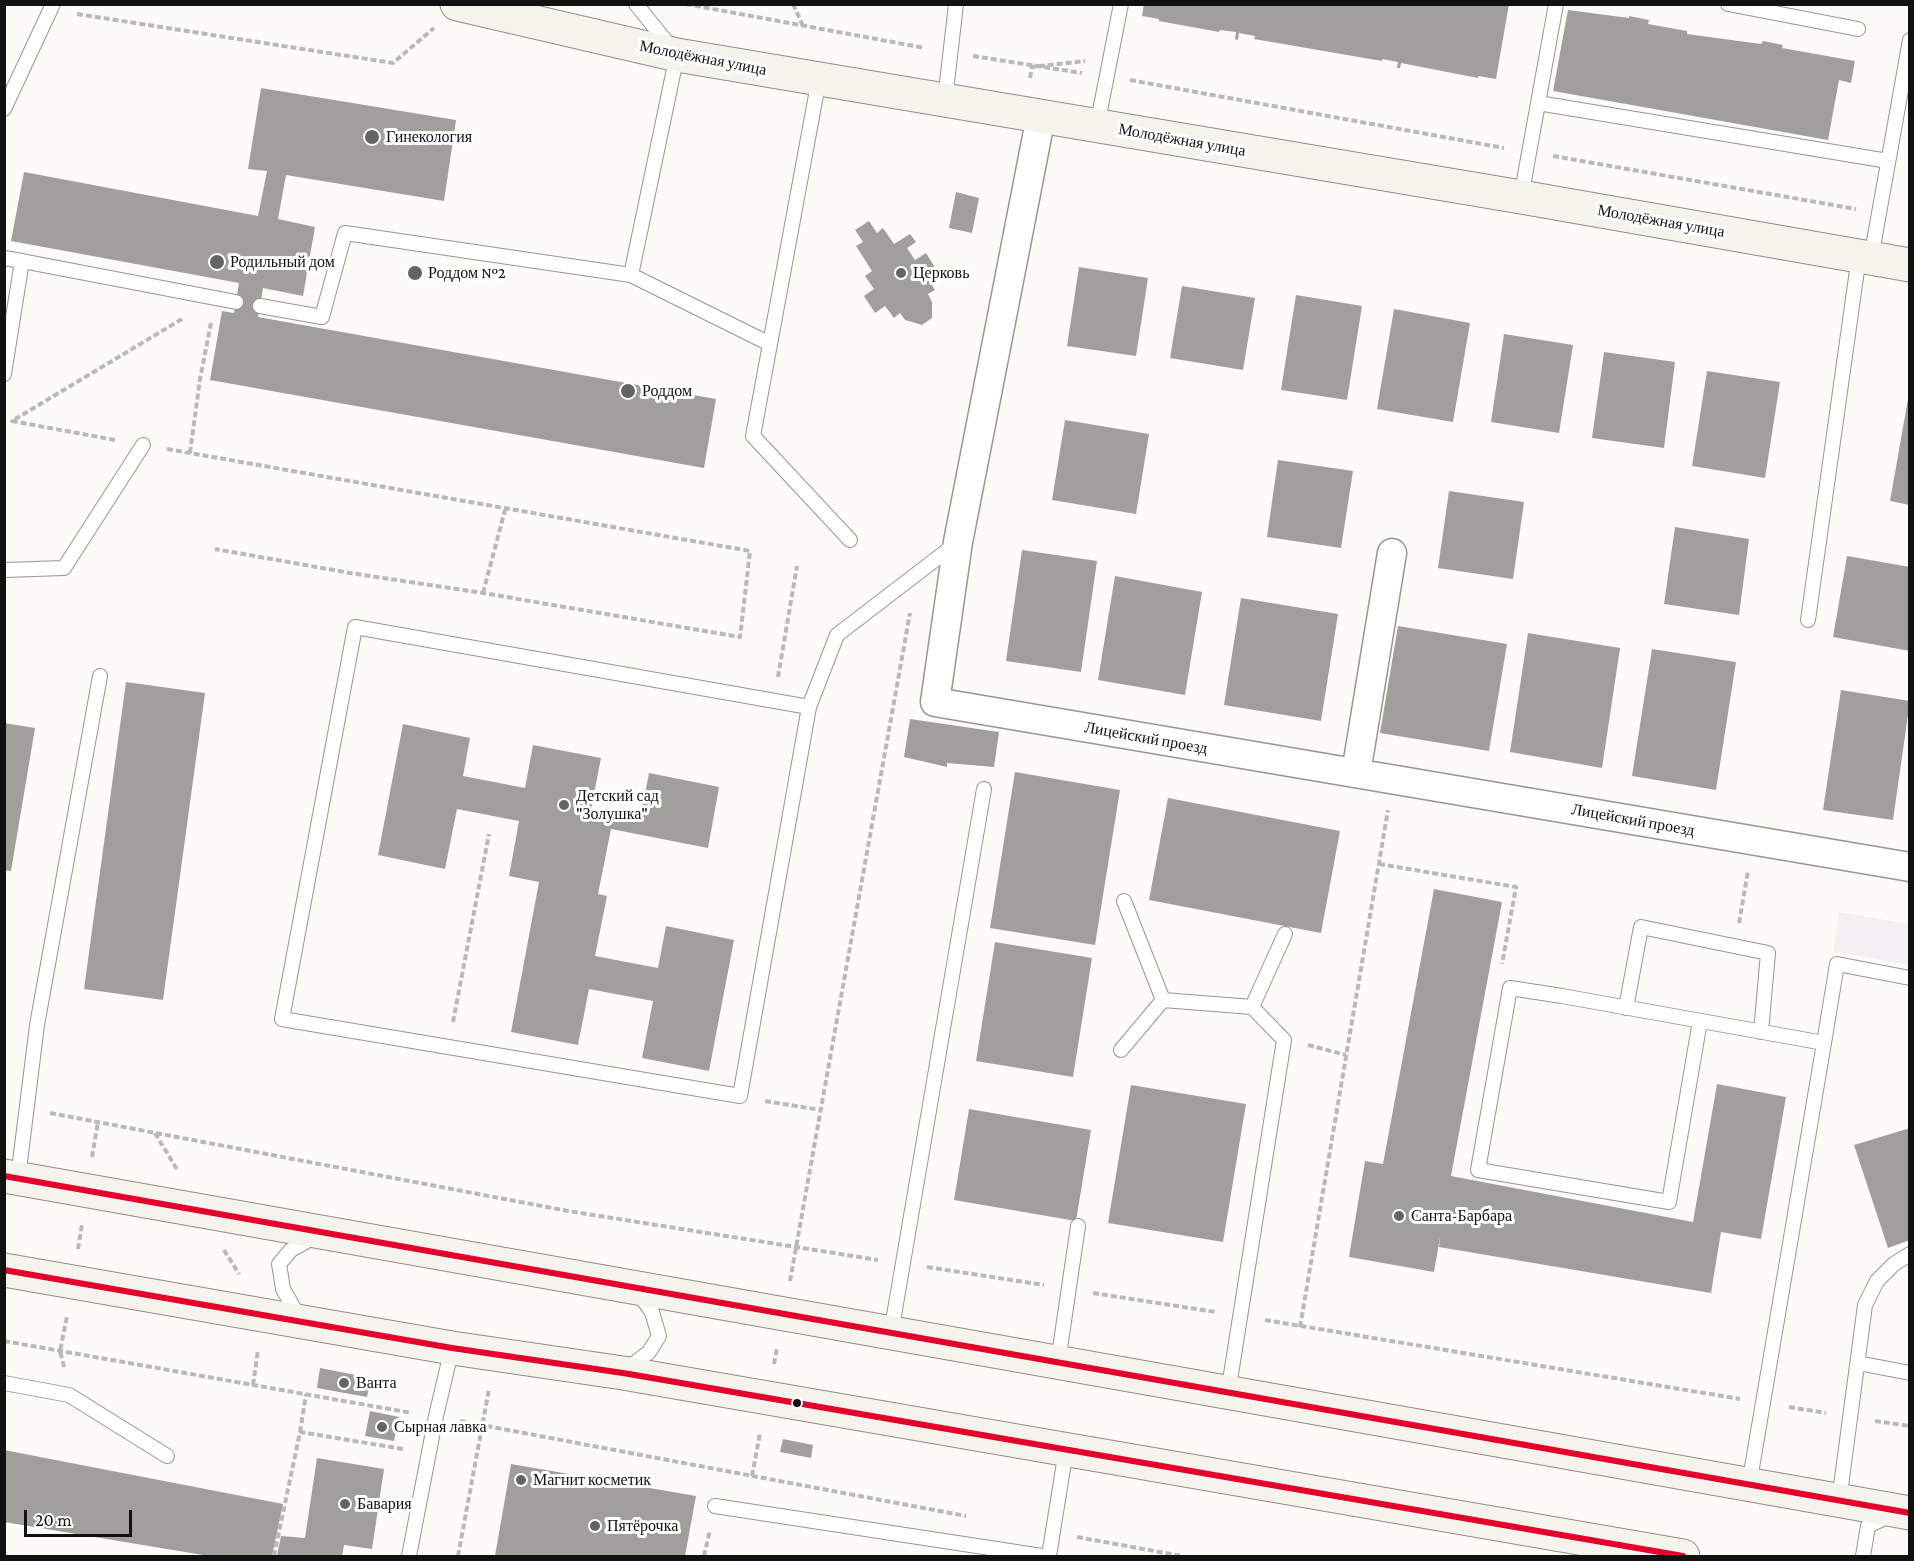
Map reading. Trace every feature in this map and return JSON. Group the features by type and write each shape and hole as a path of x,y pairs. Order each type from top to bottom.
{"street":[{"name":"Молодёжная улица","path":"459,5 677,55 1910,265"},
{"path":"958,542 1041,116"},
{"name":"Лицейский проезд","path":"958,542 936,702 1910,867"},
{"path":"1356,773 1392,553"},
{"path":"11,1177 1904,1512"},
{"path":"4,1270 452,1348 622,1373 1683,1557"}],"lane":[{"path":"630,275 677,55 636,4"},
{"path":"945,100 956,4"},
{"path":"1097,126 1121,4"},
{"path":"1521,197 1556,4"},
{"path":"1728,4 1858,29"},
{"path":"4,109 52,7"},
{"path":"1808,620 1865,257 1879,214 1906,78 1910,40"},
{"path":"819,79 753,436 850,540"},
{"path":"1538,103 1888,161"},
{"path":"260,306 322,317 345,233 630,275 770,344"},
{"path":"4,258 236,302"},
{"path":"4,374 22,261"},
{"path":"4,570 64,568 143,445"},
{"path":"809,707 355,627 282,1019 740,1096 809,707 837,635 958,542"},
{"path":"11,1177 26,1109 37,1025 100,676"},
{"path":"891,1333 984,789"},
{"path":"1124,901 1164,1000"},
{"path":"1626,1008 1641,927 1768,953 1761,1032"},
{"path":"1252,1007 1285,934"},
{"path":"1749,1485 1838,964 1910,978"},
{"path":"1700,1021 1669,1202 1478,1170 1510,988 1700,1021 1824,1044"},
{"path":"1164,1000 1252,1007 1284,1040 1228,1393"},
{"path":"1121,1050 1164,1000"},
{"path":"1058,1362 1078,1226"},
{"path":"301,1322 283,1289 279,1264 291,1250 323,1232"},
{"path":"1839,1500 1865,1305 1877,1281 1894,1264 1910,1254"},
{"path":"622,1373 649,1352 659,1336 652,1312 634,1287"},
{"path":"409,1557 436,1416 452,1348"},
{"path":"1858,1363 1910,1373"},
{"path":"4,1383 69,1395 167,1456"},
{"path":"1049,1557 1066,1450"},
{"path":"715,1506 1042,1557"},
{"path":"1863,1557 1868,1526 1904,1512"}],"path":[{"path":"686,4 1032,67 1107,76 1879,214"},
{"path":"794,4 803,26"},
{"path":"52,7 393,63 459,5"},
{"path":"1032,67 1089,60"},
{"path":"215,549 740,637 750,551 504,510 12,421 216,298"},
{"path":"190,453 200,379 216,298"},
{"path":"483,593 504,510"},
{"path":"774,701 797,566"},
{"path":"795,1256 917,574"},
{"path":"1300,1327 1394,780"},
{"path":"448,1047 489,834"},
{"path":"1735,946 1753,841"},
{"path":"1379,864 1516,887 1502,966"},
{"path":"1284,1040 1346,1055"},
{"path":"740,1096 821,1110"},
{"path":"26,1109 568,1211 1240,1316 1910,1426"},
{"path":"155,1132 263,1315 253,1385"},
{"path":"752,1476 783,1314"},
{"path":"4,1341 436,1416 974,1517"},
{"path":"274,1557 306,1394"},
{"path":"458,1557 483,1426"},
{"path":"300,1432 403,1449 400,1460"},
{"path":"1053,1532 1182,1557"}],"shaded area":[{"path":"1839,912 1909,924 1909,965 1833,951"}],"building":[{"path":"1144,4 1509,4 1496,79 1478,76 1478,78 1401,63 1400,68 1397,68 1398,62 1254,39 1255,36 1239,33 1238,40 1235,39 1236,32 1220,30 1219,32 1142,16"},
{"path":"1568,10 1629,18 1629,16 1649,20 1648,24 1687,31 1687,34 1761,44 1763,41 1783,45 1782,48 1855,61 1851,83 1839,80 1828,140 1553,91"},
{"name":"Родильный дом","path":"261,88 456,120 444,201 286,175 278,219 315,227 303,296 263,288 258,317 716,399 704,468 210,380 222,311 234,313 239,283 11,241 24,172 258,216 267,171 248,169"},
{"path":"956,192 979,198 972,233 949,228"},
{"name":"Церковь","path":"869,221 877,233 883,228 894,244 910,234 916,242 907,248 915,260 926,253 937,271 927,277 935,290 928,294 932,302 932,318 922,325 905,320 900,313 894,318 885,306 875,313 864,296 874,289 865,276 872,271 856,246 863,242 855,230"},
{"path":"1079,267 1148,278 1136,356 1067,346"},
{"path":"1182,286 1255,298 1243,370 1170,358"},
{"path":"1296,295 1362,306 1347,400 1281,390"},
{"path":"1394,309 1470,323 1453,422 1377,409"},
{"path":"1504,334 1573,345 1559,433 1491,422"},
{"path":"1604,352 1675,362 1664,448 1592,438"},
{"path":"1707,371 1780,382 1765,478 1692,466"},
{"path":"1908,399 1910,400 1910,505 1890,501"},
{"path":"1065,420 1149,434 1136,514 1052,500"},
{"path":"1278,460 1353,471 1341,548 1267,537"},
{"path":"1449,491 1524,502 1513,579 1438,568"},
{"path":"1675,527 1749,539 1739,615 1664,604"},
{"path":"1022,550 1097,561 1081,672 1006,661"},
{"path":"1847,556 1910,567 1910,651 1833,637"},
{"path":"1115,576 1202,592 1185,695 1098,680"},
{"path":"1241,598 1338,614 1321,721 1224,705"},
{"path":"1398,626 1507,644 1489,751 1380,733"},
{"path":"1528,633 1620,648 1602,768 1510,752"},
{"path":"1652,649 1736,662 1716,790 1632,776"},
{"path":"126,682 205,693 163,1000 84,989"},
{"path":"1841,690 1910,701 1893,820 1823,810"},
{"path":"910,719 999,732 994,767 947,763 947,767 904,757"},
{"path":"4,723 35,728 11,871 4,870"},
{"path":"403,724 470,738 463,776 525,788 533,745 601,758 591,809 640,819 649,773 719,787 708,848 611,829 598,894 607,896 595,956 658,968 666,926 734,940 709,1071 642,1058 653,1001 589,989 578,1045 511,1032 539,882 509,876 519,821 457,809 445,869 378,855"},
{"path":"1015,772 1120,790 1095,945 990,928"},
{"path":"1168,798 1340,831 1321,933 1149,900"},
{"path":"1434,889 1502,902 1451,1176 1693,1222 1717,1084 1786,1097 1761,1239 1721,1232 1711,1293 1439,1247 1440,1237 1434,1272 1349,1257 1365,1161 1383,1164"},
{"path":"995,942 1092,958 1073,1077 976,1061"},
{"path":"1131,1085 1246,1104 1223,1242 1108,1223"},
{"path":"969,1109 1091,1130 1076,1221 954,1200"},
{"path":"1910,1128 1910,1240 1888,1248 1854,1145"},
{"name":"Ванта","path":"320,1368 371,1378 367,1397 317,1388"},
{"name":"Сырная лавка","path":"370,1411 399,1417 394,1441 365,1436"},
{"path":"783,1439 813,1445 811,1458 780,1452"},
{"path":"4,1450 283,1504 272,1556 209,1556 4,1522"},
{"name":"Бавария","path":"317,1458 384,1469 372,1549 344,1545 342,1556 277,1556 281,1536 305,1538"},
{"name":"Пятёрочка","path":"511,1464 696,1496 685,1556 495,1556"}],"transit line":[{"path":"4,1176 1910,1513"},
{"path":"4,1270 452,1348 623,1373 1683,1556"}],"place":[{"name":"Гинекология","path":"372,137"},
{"name":"Родильный дом","path":"217,262"},
{"name":"Роддом №2","path":"415,273"},
{"name":"Церковь","path":"901,273"},
{"name":"Роддом","path":"628,391"},
{"name":"Детский сад \"Золушка\"","path":"564,805"},
{"name":"Санта-Барбара","path":"1399,1216"},
{"name":"Ванта","path":"344,1383"},
{"name":"Сырная лавка","path":"382,1427"},
{"name":"Магнит косметик","path":"521,1480"},
{"name":"Бавария","path":"345,1504"},
{"name":"Пятёрочка","path":"595,1526"}]}
